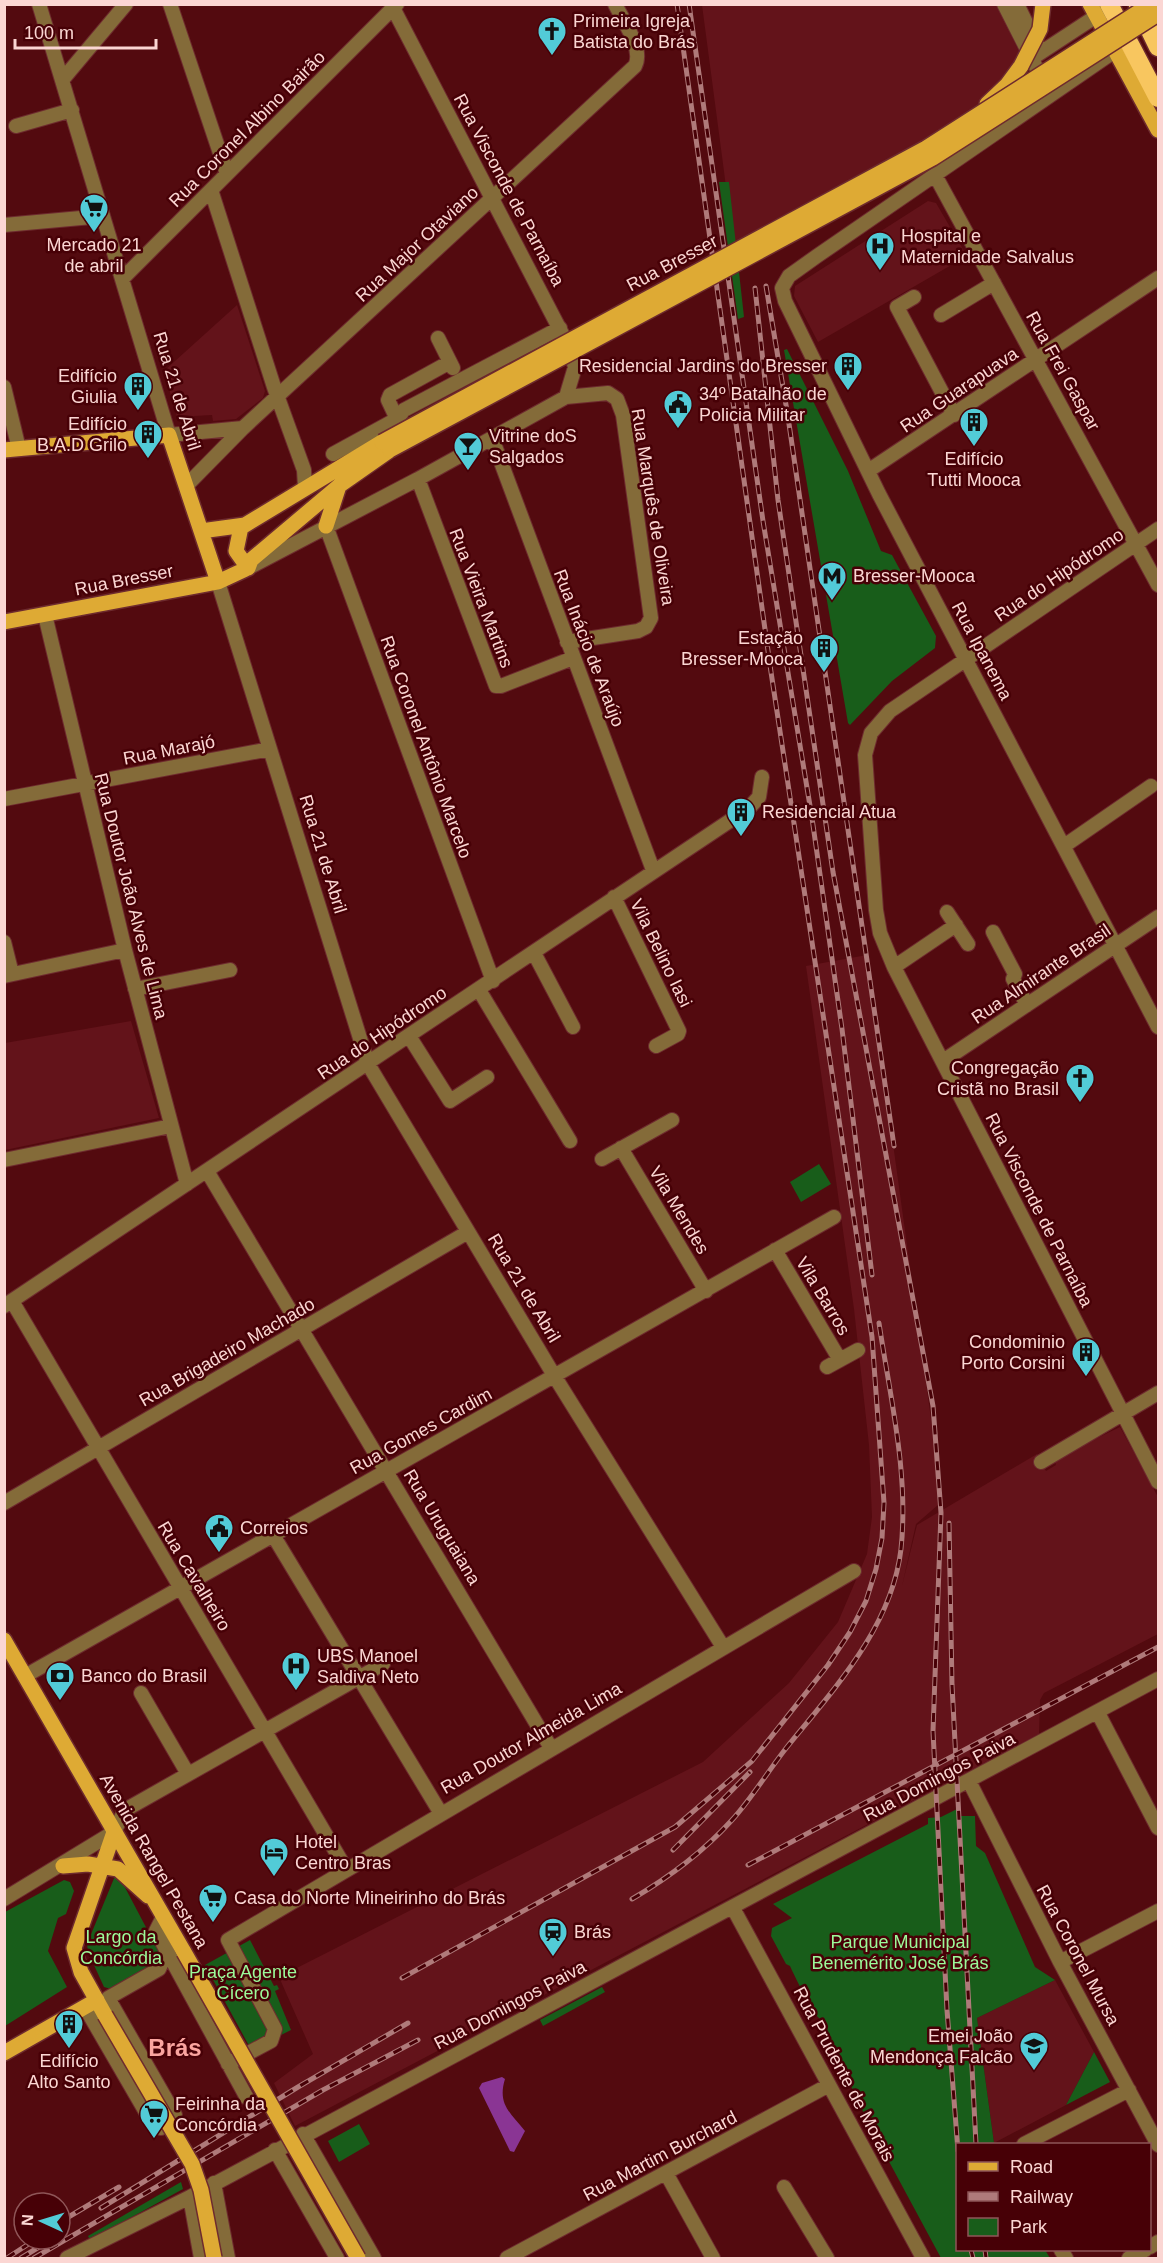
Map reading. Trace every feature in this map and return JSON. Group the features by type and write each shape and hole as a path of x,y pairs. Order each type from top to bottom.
{"highway":[{"path":"1137,4 1158,47"},
{"path":"1104,7 1158,98"}],"main road":[{"path":"970,121 1007,85 1021,66 1040,29 1043,4"},
{"path":"1149,4 1158,27"},
{"name":"Rua Bresser","path":"4,622 218,582 248,568 251,560 386,446 970,121 1149,4"},
{"path":"1104,7 1158,130"},
{"name":"Rua Bresser","path":"201,531 241,527 312,483 933,158 1158,27"},
{"path":"12,449 169,435"},
{"name":"Rua 21 de Abril","path":"169,435 218,582"},
{"path":"326,526 340,485"},
{"path":"241,527 236,551 248,568"},
{"name":"Avenida Rangel Pestana","path":"4,1640 358,2259"},
{"path":"114,1832 74,1948 81,1972 97,2002 192,2164 201,2190 214,2259"},
{"path":"63,1866 103,1865 118,1869 138,1890 153,1899"},
{"path":"8,2049 97,2002"}],"street":[{"name":"Rua 21 de Abril","path":"39,4 169,435"},
{"path":"63,79 126,4"},
{"path":"170,4 227,174"},
{"name":"Rua Major Otaviano","path":"186,486 243,428 635,66 639,59 637,51 615,4"},
{"path":"1004,4 1055,92"},
{"path":"1017,4 1036,57"},
{"name":"Rua Coronel Albino Bairão","path":"122,279 393,6"},
{"name":"Rua Visconde de Parnaíba","path":"393,6 560,328 575,367 566,397"},
{"path":"1036,57 1104,7"},
{"path":"935,175 1109,55"},
{"path":"16,126 72,110"},
{"name":"Rua Frei Gaspar","path":"935,175 1158,585"},
{"name":"Rua Ipanema","path":"935,175 789,276 782,288 784,301 868,471 1158,1027"},
{"path":"212,190 278,398 304,470 312,483"},
{"path":"4,225 103,216"},
{"name":"Rua Guarapuava","path":"868,471 1158,278"},
{"path":"941,315 994,283"},
{"path":"914,297 897,307 954,415"},
{"path":"333,454 397,418 404,410 461,384 523,346 560,328"},
{"path":"438,338 461,384"},
{"path":"397,418 388,400 390,395 450,362"},
{"path":"4,387 12,449"},
{"name":"Rua Marquês de Oliveira","path":"566,397 604,392 613,395 620,405 652,611 649,623 638,631 567,642"},
{"name":"Rua Bresser","path":"248,568 418,479 566,397"},
{"path":"169,435 243,428"},
{"name":"Rua Inácio de Araújo","path":"492,438 653,870"},
{"name":"Rua Vieira Martins","path":"418,479 496,686 573,658"},
{"name":"Rua Coronel Antônio Marcelo","path":"326,526 493,981"},
{"name":"Rua do Hipódromo","path":"890,711 1158,529"},
{"name":"Rua 21 de Abril","path":"218,582 368,1064 555,1377 723,1647"},
{"name":"Rua Doutor João Alves de Lima","path":"45,615 125,950 187,1184"},
{"name":"Rua Visconde de Parnaíba","path":"890,711 871,733 865,755 877,922 894,967 1158,1482"},
{"name":"Rua Marajó","path":"4,799 270,749"},
{"name":"Rua do Hipódromo","path":"8,1304 493,981 653,870 755,803 760,794 762,777"},
{"path":"1065,846 1151,786"},
{"name":"Vila Belino Iasi","path":"614,897 679,1031 656,1046"},
{"path":"947,912 968,944"},
{"name":"Rua Almirante Brasil","path":"943,1061 1158,917"},
{"path":"894,967 956,925"},
{"path":"993,932 1015,974 1013,979 1027,1005"},
{"path":"4,942 8,975 125,950"},
{"path":"534,953 573,1027"},
{"path":"135,989 230,970"},
{"path":"479,990 570,1141"},
{"path":"409,1036 450,1101 487,1077"},
{"path":"602,1159 672,1120"},
{"path":"4,1160 171,1126"},
{"name":"Vila Mendes","path":"621,1148 706,1291"},
{"name":"Rua Uruguaiana","path":"207,1171 551,1748"},
{"name":"Rua Gomes Cardim","path":"25,1676 834,1217"},
{"name":"Rua Brigadeiro Machado","path":"4,1503 468,1232"},
{"name":"Vila Barros","path":"775,1250 840,1360"},
{"name":"Rua Cavalheiro","path":"8,1304 98,1448 346,1869"},
{"path":"827,1367 858,1350"},
{"path":"1041,1462 1158,1393"},
{"path":"273,1536 440,1812"},
{"name":"Rua Doutor Almeida Lima","path":"228,2064 271,2041 274,2037 273,2022 228,1940 440,1812 854,1571"},
{"path":"4,1899 63,1866 114,1832 125,1809 383,1664"},
{"name":"Rua Domingos Paiva","path":"67,2259 190,2197 303,2134 733,1908 1158,1679"},
{"path":"141,1693 188,1774"},
{"path":"1098,1713 1158,1828"},
{"name":"Rua Coronel Mursa","path":"969,1781 1060,1962 1158,2145"},
{"name":"Rua Prudente de Morais","path":"733,1908 923,2259"},
{"path":"1060,1962 1158,1911"},
{"path":"97,2002 159,1969 166,1953 156,1931 163,1917"},
{"name":"Avenida Rangel Pestana","path":"166,1953 247,2098"},
{"path":"97,2002 175,2115 174,2120 161,2128 154,2127 97,2002"},
{"name":"Rua Martim Burchard","path":"507,2259 830,2085"},
{"path":"1028,2143 1129,2090"},
{"path":"303,2134 374,2259"},
{"path":"275,2150 337,2259"},
{"path":"666,2173 713,2259"},
{"path":"214,2183 228,2259"},
{"path":"784,2187 827,2259"},
{"path":"190,2197 201,2259"},
{"path":"1129,2259 1143,2251"}],"shaded area":[{"path":"702,5 997,5 1032,79 929,143 734,247"},
{"name":"Hospital e Maternidade Salvalus","path":"928,201 936,203 967,256 818,342 794,296 795,286"},
{"path":"237,305 265,391 263,398 236,419 213,421 212,415 194,416 194,422 181,421 177,417 164,371"},
{"path":"867,955 935,1448 938,1505 916,1524 902,1586 917,1525 1037,1454 1046,1471 1056,1465 1054,1459 1120,1427 1158,1497 1158,1634 1044,1693 1040,1700 1039,1734 295,2126 274,2083 313,2054 279,1977 703,1762 789,1683 838,1622 867,1554 872,1517 869,1445 854,1309 806,966"},
{"path":"131,1021 159,1118 5,1150 5,1043"},
{"name":"Emei João Mendonça Falcão","path":"1055,1980 1094,2052 1066,2105 994,2143 977,2018"},
{"path":"502,2077 505,2079 504,2102 525,2131 514,2152 510,2151 479,2088 482,2083"}],"green space":[{"path":"719,182 729,182 744,317 738,319"},
{"path":"787,349 848,471 881,551 892,555 936,636 935,648 892,681 850,725 784,350"},
{"path":"819,1164 831,1184 801,1202 790,1182"},
{"name":"Parque Municipal Benemérito José Brás","path":"957,1809 961,1810 960,1816 975,1816 976,1846 985,1853 1035,1967 1055,1980 977,2018 994,2143 956,2143 956,2251 1046,2251 1050,2258 941,2258 879,2143 884,2140 875,2121 867,2120 819,2018 771,1936 772,1928 792,1918 773,1904 928,1824 928,1818 941,1817"},
{"name":"Largo da Concórdia","path":"115,1876 119,1876 159,1952 155,1965 111,1989 104,1987 88,1952 87,1944"},
{"name":"Largo da Concórdia","path":"64,1880 70,1882 74,1891 66,1914 58,1918 48,1951 67,1987 5,2026 5,1912"},
{"name":"Praça Agente Cícero","path":"250,1940 274,1986 277,1985 279,1989 275,1991 291,2030 254,2055 205,1965"},
{"path":"602,1987 605,1992 543,2026 540,2020"},
{"path":"1094,2052 1110,2082 1066,2105"},
{"path":"359,2124 370,2144 339,2162 328,2141"},
{"path":"181,2182 183,2189 90,2240 88,2236"}],"railway":[{"path":"402,1978 675,1827 752,1761 828,1665 850,1632 866,1601 876,1569 882,1538 884,1503 872,1337 771,672 677,4"},
{"path":"689,4 763,521 812,818 842,1029 872,1275"},
{"path":"766,286 788,417 894,1146"},
{"path":"755,288 778,500 833,872 933,1406 941,1513 933,1731 947,2010 957,2143"},
{"path":"632,1899 698,1853 739,1812 858,1656 886,1605 901,1549 903,1521 897,1435 879,1323"},
{"path":"949,1523 952,1685 976,2143"},
{"path":"748,1865 1158,1647"},
{"path":"673,1850 750,1772"},
{"path":"101,2208 298,2087 408,2023"},
{"path":"34,2258 323,2090 418,2040"},
{"path":"72,2215 119,2187"},
{"path":"7,2258 18,2251"},
{"path":"21,2258 32,2251"},
{"path":"971,2251 973,2258"},
{"path":"985,2251 986,2258"}],"place":[{"name":"Primeira Igreja Batista do Brás","path":"552,56"},
{"name":"Mercado 21 de abril","path":"94,234"},
{"name":"Hospital e Maternidade Salvalus","path":"880,272"},
{"name":"Residencial Jardins do Bresser","path":"848,392"},
{"name":"Edifício Giulia","path":"138,412"},
{"name":"34º Batalhão de Policia Militar","path":"678,430"},
{"name":"Edifício Tutti Mooca","path":"974,448"},
{"name":"Edifício B.A.D Grilo","path":"148,460"},
{"name":"Vitrine doS Salgados","path":"468,472"},
{"name":"Bresser-Mooca","path":"832,602"},
{"name":"Estação Bresser-Mooca","path":"824,674"},
{"name":"Residencial Atua","path":"741,838"},
{"name":"Congregação Cristã no Brasil","path":"1080,1104"},
{"name":"Condominio Porto Corsini","path":"1086,1378"},
{"name":"Correios","path":"219,1554"},
{"name":"UBS Manoel Saldiva Neto","path":"296,1692"},
{"name":"Banco do Brasil","path":"60,1702"},
{"name":"Hotel Centro Bras","path":"274,1878"},
{"name":"Casa do Norte Mineirinho do Brás","path":"213,1924"},
{"name":"Brás","path":"553,1958"},
{"name":"Edifício Alto Santo","path":"69,2050"},
{"name":"Emei João Mendonça Falcão","path":"1034,2072"},
{"name":"Feirinha da Concórdia","path":"154,2140"}],"district":[{"name":"Brás","path":"175,2047"}]}
